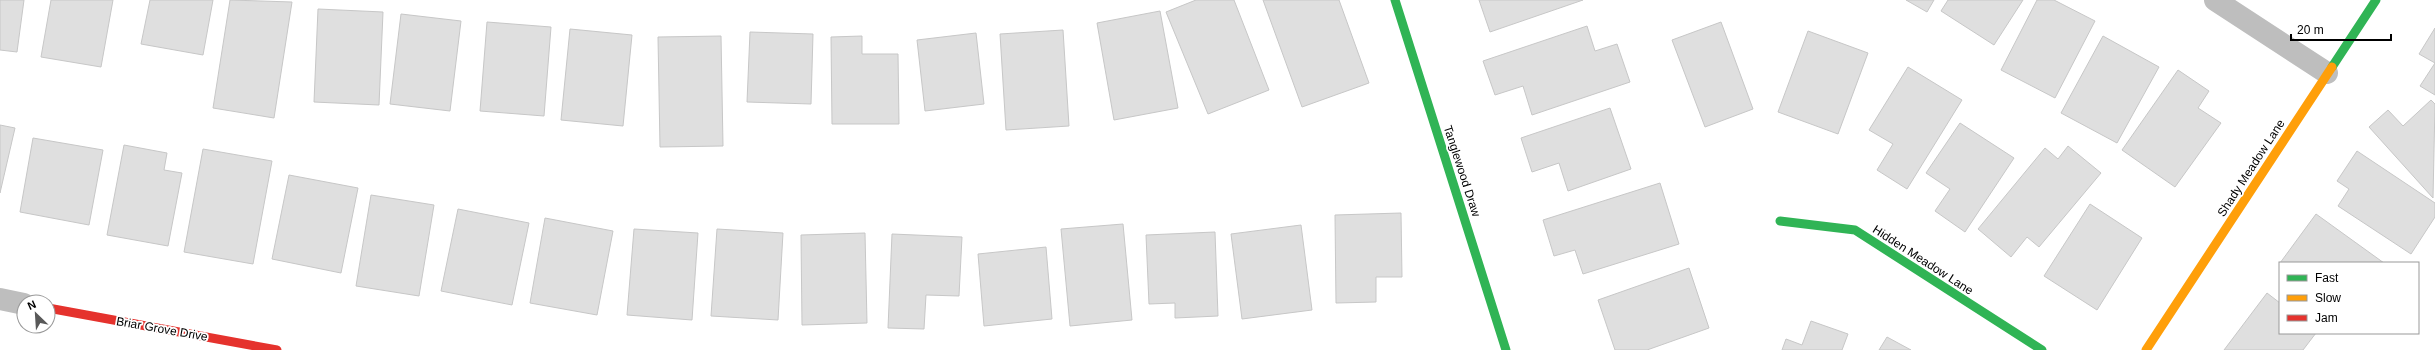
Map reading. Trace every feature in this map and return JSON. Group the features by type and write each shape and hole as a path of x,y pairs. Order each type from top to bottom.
{"street":[{"name":"Tanglewood Draw","path":"1395,0 1506,350"},
{"path":"2215,0 2327,73"},
{"name":"Shady Meadow Lane","path":"2146,350 2376,0"},
{"name":"Hidden Meadow Lane","path":"1780,221 1855,230 2042,350"},
{"path":"0,299 16,302"},
{"name":"Briar Grove Drive","path":"56,309 277,350"}],"building":[{"path":"0,0 24,0 17,52 0,50"},
{"path":"51,0 113,0 101,67 41,57"},
{"path":"150,0 213,0 203,55 141,44"},
{"path":"230,0 292,2 274,118 213,108"},
{"path":"1196,0 1234,0 1269,90 1208,114 1166,12"},
{"path":"1263,0 1339,0 1369,83 1302,107"},
{"path":"1479,0 1583,0 1490,32"},
{"path":"1906,0 1934,0 1927,12"},
{"path":"1948,0 2023,0 1994,45 1941,11"},
{"path":"2037,0 2054,0 2095,21 2055,98 2001,70"},
{"path":"318,9 383,12 379,105 314,102"},
{"path":"1160,11 1178,108 1114,120 1097,23"},
{"path":"401,14 461,21 450,111 390,104"},
{"path":"487,22 551,27 544,116 480,111"},
{"path":"1721,22 1753,109 1705,127 1672,40"},
{"path":"1587,26 1595,51 1617,44 1630,82 1532,115 1523,86 1495,95 1483,61"},
{"path":"2435,28 2435,63 2419,54"},
{"path":"570,29 632,35 623,126 561,120"},
{"path":"1063,30 1069,126 1006,130 1000,34"},
{"path":"1808,31 1868,53 1838,134 1778,112"},
{"path":"750,32 813,34 811,104 747,102"},
{"path":"976,33 984,104 925,111 917,40"},
{"path":"721,36 723,146 660,147 658,37"},
{"path":"862,36 862,54 898,54 899,124 832,124 831,37"},
{"path":"2103,36 2159,67 2117,143 2061,113"},
{"path":"2435,63 2435,95 2420,86"},
{"path":"1908,67 1962,100 1907,189 1877,170 1893,144 1869,130"},
{"path":"2178,70 2209,91 2198,108 2221,123 2175,187 2122,150"},
{"path":"2431,100 2435,104 2433,198 2369,127 2388,110 2403,126"},
{"path":"1610,108 1631,169 1568,191 1559,163 1532,172 1521,138"},
{"path":"1960,123 2014,158 1965,232 1935,211 1950,189 1926,173"},
{"path":"0,125 15,128 0,193"},
{"path":"33,138 103,150 89,225 20,212"},
{"path":"124,145 167,153 164,170 182,173 168,246 107,235"},
{"path":"2068,146 2101,173 2039,247 2027,237 2011,257 1978,229 2045,148 2058,159"},
{"path":"203,149 272,161 253,264 184,252"},
{"path":"2357,151 2435,203 2435,217 2411,254 2338,206 2349,189 2337,181"},
{"path":"289,175 358,188 341,273 272,259"},
{"path":"1660,183 1679,244 1583,274 1575,250 1554,256 1543,220"},
{"path":"371,195 434,205 419,296 356,286"},
{"path":"2090,204 2142,238 2097,310 2044,276"},
{"path":"458,209 529,223 512,305 441,291"},
{"path":"1401,213 1402,277 1376,277 1376,302 1336,303 1335,215"},
{"path":"2316,214 2383,262 2281,262"},
{"path":"545,218 613,231 597,315 530,303"},
{"path":"1123,224 1132,320 1070,326 1061,229"},
{"path":"1301,225 1312,310 1242,319 1231,234"},
{"path":"634,229 698,233 692,320 627,315"},
{"path":"717,229 783,233 778,320 711,316"},
{"path":"1215,232 1218,316 1175,318 1175,303 1149,304 1146,235"},
{"path":"865,233 867,323 802,325 801,235"},
{"path":"892,234 962,237 959,296 926,295 924,329 888,328"},
{"path":"1046,247 1052,319 984,326 978,254"},
{"path":"1689,268 1709,328 1647,350 1615,350 1598,300"},
{"path":"2267,293 2279,302 2279,334 2315,334 2303,350 2224,350"},
{"path":"1811,321 1848,334 1842,350 1782,350 1786,339 1802,345"},
{"path":"1887,337 1911,350 1879,350"}],"traffic: fast":[{"path":"1395,0 1506,350"},
{"path":"2332,67 2376,0"},
{"path":"1780,221 1855,230 2042,350"}],"traffic: slow":[{"path":"2146,350 2332,67"}],"traffic: jam":[{"path":"56,309 277,350"}]}
